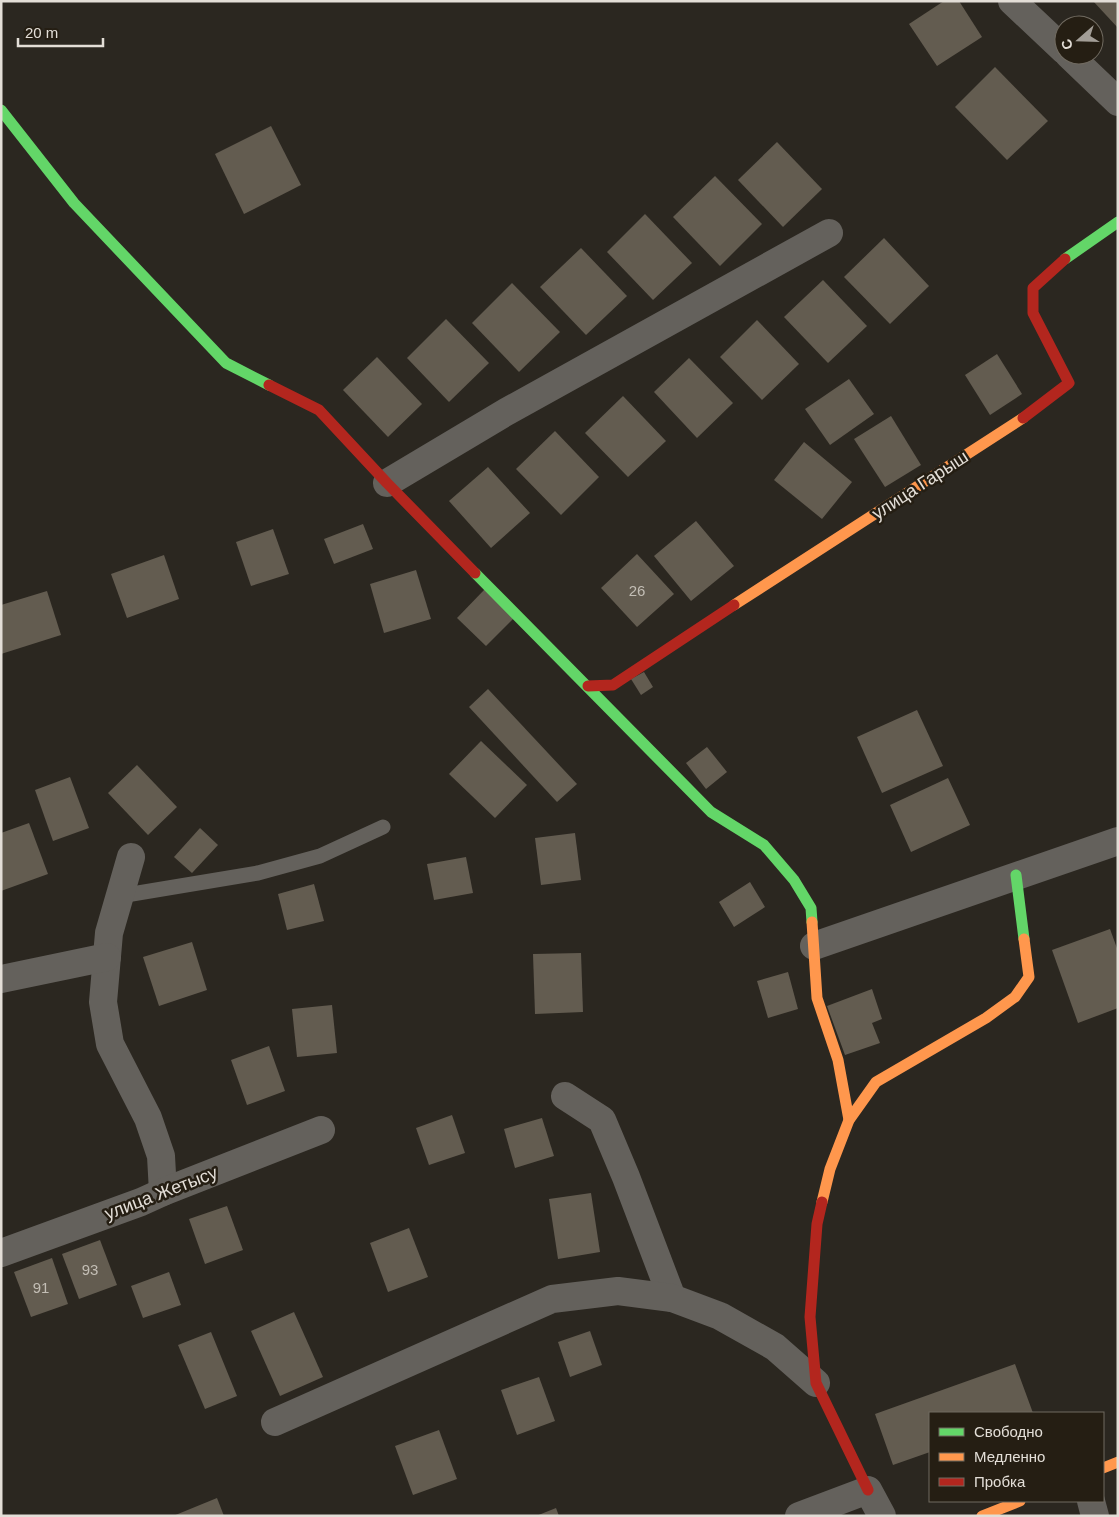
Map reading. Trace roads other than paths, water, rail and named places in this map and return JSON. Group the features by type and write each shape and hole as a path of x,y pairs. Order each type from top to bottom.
{"street":[{"path":"1012,1 1054,41"},
{"path":"1079,65 1118,102"},
{"path":"1,110 74,203 226,363 319,410 387,483 711,812 764,845 794,880 811,908 817,998 838,1060 849,1120"},
{"name":"улица Гарыш","path":"588,686 612,685 834,539 1028,415 1069,383 1033,313 1033,288 1067,258 1118,222"},
{"path":"387,483 506,412 830,233"},
{"path":"814,946 1118,841"},
{"path":"131,857 109,934 103,1002 110,1044 148,1118 161,1156 163,1192"},
{"path":"882,1516 816,1383 810,1317 817,1224 830,1169 849,1120 876,1082 986,1018 1015,997 1029,976 1016,876"},
{"path":"1,979 107,958"},
{"path":"565,1096 602,1120 672,1298"},
{"name":"улица Жетысу","path":"1,1253 141,1202 321,1130"},
{"path":"276,1422 552,1299 618,1291 672,1298 720,1316 775,1346 816,1383"},
{"path":"1104,1468 1118,1462"},
{"path":"799,1516 868,1490"},
{"path":"982,1516 1017,1502"},
{"path":"1091,1502 1095,1516"}],"lane":[{"path":"120,896 258,873 320,856 383,827"}]}
